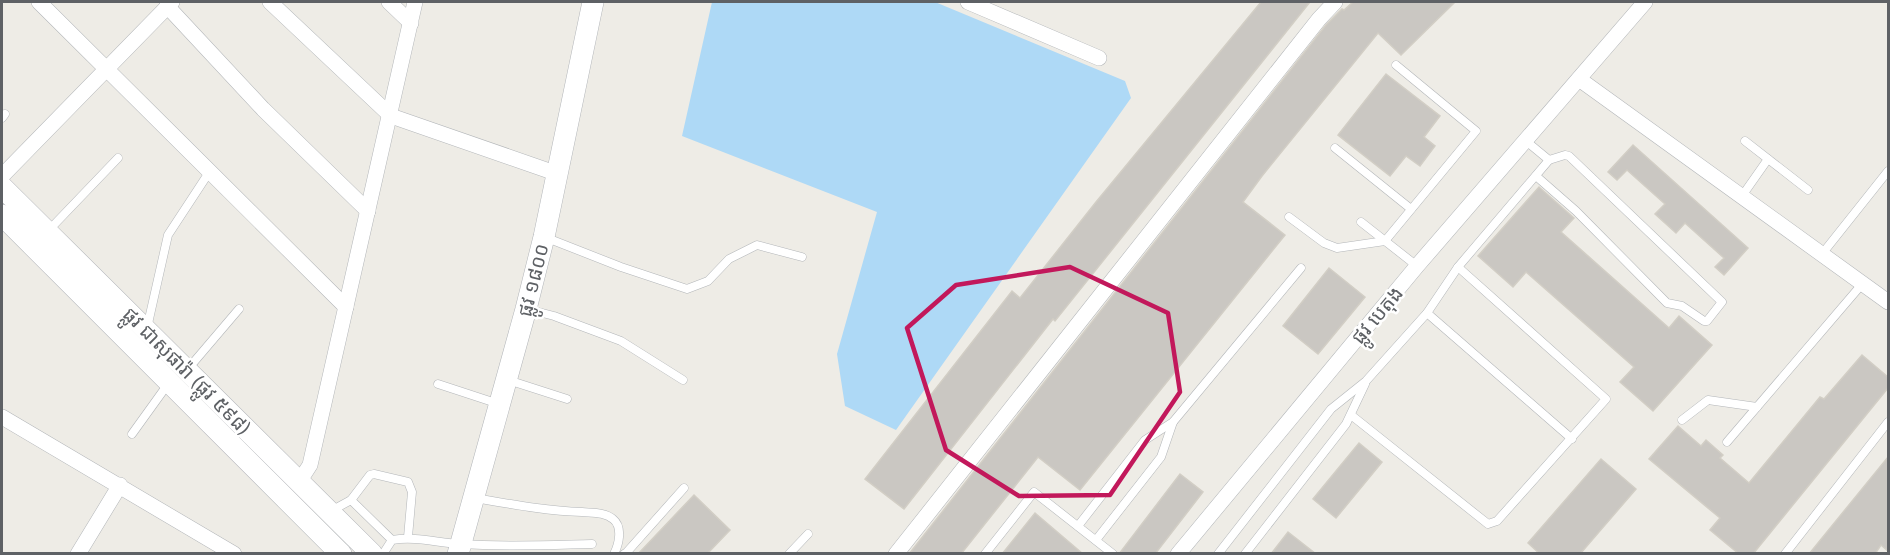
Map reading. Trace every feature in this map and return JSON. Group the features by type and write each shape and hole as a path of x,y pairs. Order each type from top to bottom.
{"main road":[{"name":"ផ្លូវ ១៨០០","path":"459,549 544,237 592,2"},
{"name":"ផ្លូវ ជាសុផារ៉ា (ផ្លូវ ៥៩៨)","path":"2,187 372,554"},
{"name":"ផ្លូវ ជាសុផារ៉ា (ផ្លូវ ៥៩៨)","path":"2,215 341,554"}],"street":[{"path":"39,2 346,307"},
{"path":"270,2 391,116 558,174"},
{"path":"389,2 411,23"},
{"path":"299,482 310,465 416,2"},
{"path":"968,2 1099,58"},
{"path":"896,554 1311,28 1335,2"},
{"name":"ផ្លូវ បេតុង","path":"1178,554 1417,266 1645,2"},
{"path":"2,176 169,4 263,109 368,211"},
{"path":"1579,79 1888,302"},
{"path":"2,417 234,554"},
{"path":"78,554 120,485"}],"lane":[{"path":"1289,217 1324,243 1337,248 1385,240 1476,131 1396,65"},
{"path":"1526,141 1549,160"},
{"path":"1745,141 1808,190"},
{"path":"1335,148 1411,209"},
{"path":"1218,554 1330,409 1366,381 1427,313 1458,267 1549,160 1569,156 1722,302 1707,321 1682,306 1667,303 1576,211 1536,176"},
{"path":"47,232 118,158"},
{"path":"1742,196 1768,159"},
{"path":"147,332 168,235 210,171"},
{"path":"1822,254 1888,171"},
{"path":"1361,222 1417,266"},
{"path":"544,237 621,267 687,289 708,281 729,259 757,245 802,257"},
{"path":"1351,415 1488,524 1497,521 1606,399 1458,267"},
{"path":"1078,526 1145,440 1173,422 1301,268"},
{"path":"1727,442 1863,283"},
{"path":"187,370 239,309"},
{"path":"526,309 554,316 621,341 683,380"},
{"path":"1427,313 1572,439"},
{"path":"507,379 567,399"},
{"path":"1245,554 1346,424 1366,381"},
{"path":"132,434 169,382"},
{"path":"438,384 500,404"},
{"path":"1682,420 1708,400 1757,407"},
{"path":"1096,540 1161,458 1173,422"},
{"path":"1785,554 1888,422"},
{"path":"330,511 351,500 370,475 408,482 412,492 408,537"},
{"path":"624,554 684,488"},
{"path":"984,554 1034,492 1113,554"},
{"path":"473,498 555,511 604,514 615,520 618,525 619,544 614,554"},
{"path":"351,500 392,540"},
{"path":"789,554 808,534"},
{"path":"383,554 392,540 408,537 459,549 592,544"}],"highlighted area":[{"path":"1070,267 1168,313 1180,392 1110,495 1019,496 946,450 907,328 956,285"}],"water":[{"path":"712,2 935,2 1125,81 1131,98 896,430 845,406 837,354 877,212 682,136"}],"building":[{"path":"1261,2 1310,2 1055,321 1053,319 904,509 865,479 1012,291 1020,298"},
{"path":"1353,2 1455,2 1401,55 1378,33 1262,176 1243,202 1285,235 1080,490 1038,457 961,554 909,554 1326,25 1342,9 1344,10"},
{"path":"1386,74 1440,116 1424,137 1435,146 1420,166 1406,156 1390,176 1338,135"},
{"path":"1633,145 1748,248 1724,275 1715,267 1724,258 1685,223 1676,233 1655,214 1665,204 1627,170 1617,180 1608,172"},
{"path":"1539,187 1574,218 1561,232 1669,328 1679,316 1712,345 1653,411 1620,382 1634,367 1526,272 1513,287 1478,256"},
{"path":"1329,268 1365,297 1318,354 1283,326"},
{"path":"1862,355 1888,377 1888,388 1753,554 1739,554 1710,530 1720,518 1649,459 1678,426 1701,446 1706,440 1723,455 1720,458 1749,483 1820,397 1824,399"},
{"path":"1359,443 1382,462 1336,518 1313,499"},
{"path":"1888,457 1888,551 1881,545 1875,554 1809,554"},
{"path":"1601,459 1636,489 1580,554 1540,554 1528,543"},
{"path":"1180,474 1203,492 1155,554 1119,554"},
{"path":"694,495 730,530 707,554 638,554"},
{"path":"1035,513 1083,554 1002,554"},
{"path":"1288,532 1316,554 1271,554"}]}
